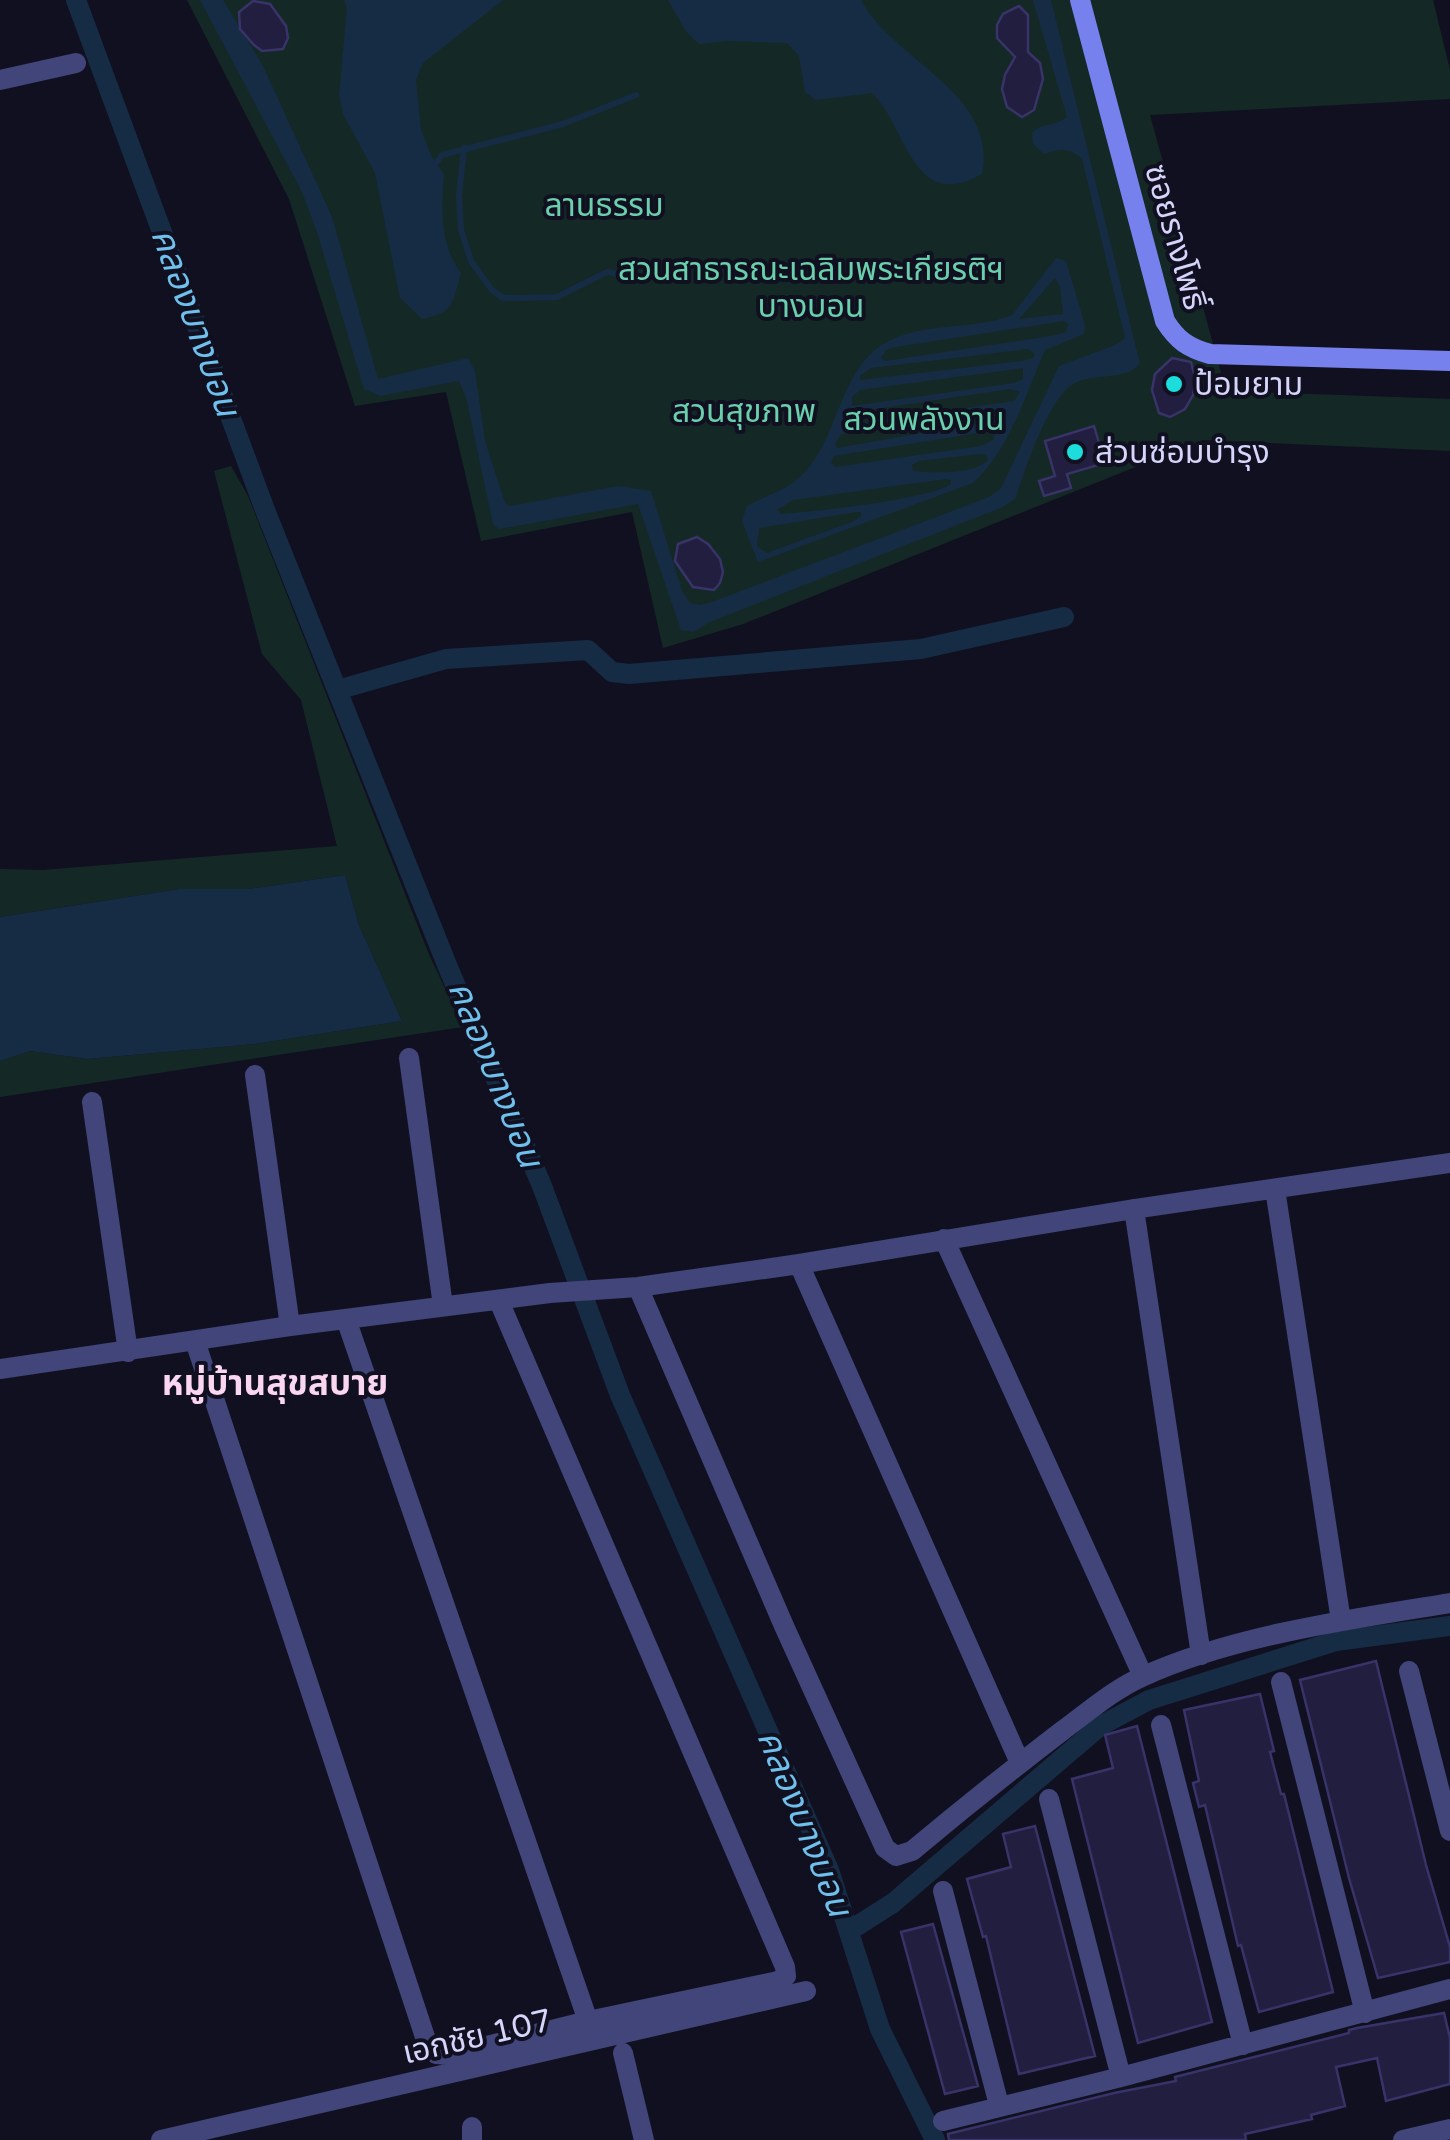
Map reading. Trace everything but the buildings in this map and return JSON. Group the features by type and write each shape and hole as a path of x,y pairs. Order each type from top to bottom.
{"street":[{"name":"ซอยรางโพธิ์","path":"1080,0 1165,321 1176,338 1192,350 1210,354 1450,361"},
{"path":"0,80 76,62"},
{"path":"410,1058 443,1306"},
{"path":"255,1076 290,1326"},
{"path":"92,1102 128,1352"},
{"path":"0,1369 346,1318 550,1293 627,1288 1134,1209 1450,1167"},
{"path":"1275,1189 1340,1621"},
{"path":"1134,1209 1201,1655"},
{"path":"944,1239 1143,1676"},
{"path":"799,1264 1020,1762"},
{"path":"627,1288 885,1848 896,1856 912,1851 1020,1762 1111,1694 1143,1676 1201,1655 1340,1621 1450,1603"},
{"path":"195,1341 427,2043 436,2054 450,2055 778,1981 786,1976 499,1302"},
{"path":"346,1318 588,2021"},
{"path":"1409,1670 1450,1832"},
{"path":"1280,1682 1366,2013"},
{"path":"1161,1725 1243,2045"},
{"path":"1050,1799 1122,2077"},
{"path":"943,1891 999,2105"},
{"path":"943,2121 1450,1989"},
{"name":"เอกชัย 107","path":"161,2140 806,1991"},
{"path":"623,2053 644,2140"},
{"path":"1403,2140 1450,2129"}],"green space":[{"name":"สวนสาธารณะเฉลิมพระเกียรติฯ บางบอน","path":"187,0 1433,0 1450,70 1450,99 1150,115 1226,391 1450,399 1450,451 1203,440 743,624 663,648 632,512 481,541 446,392 355,406 289,199"},
{"path":"231,466 248,496 428,952 463,1027 0,1097 0,1061 30,1051 87,1059 255,1044 402,1021 359,925 345,875 248,889 179,889 0,917 0,869 43,870 337,846 301,700 262,654 214,471"}],"water":[{"path":"200,0 223,0 263,66 332,217 378,379 468,358 475,371 485,441 505,503 510,506 618,486 651,491 682,591 690,603 712,602 989,497 1001,488 1059,366 1125,338 1082,159 1064,150 1044,154 1033,144 1032,133 1067,117 1033,0 1051,0 1140,364 1125,373 1081,380 1064,392 1038,436 1016,498 1003,507 693,632 681,630 638,504 499,529 493,524 466,397 459,381 380,396 364,389 302,192"},
{"path":"344,0 503,0 423,63 416,80 421,130 444,174 446,239 461,273 451,305 433,317 422,319 400,298 375,173 343,114 339,95 347,8"},
{"path":"668,0 861,0 876,22 959,99 974,121 983,146 982,174 959,183 940,183 914,161 872,93 816,100 805,92 799,56 787,43 699,44 685,30"},
{"path":"1056,258 1066,261 1085,325 1084,334 1045,350 1007,438 973,483 758,562 742,521 747,506 785,488 805,472 826,440 849,385 870,354 900,336 1012,315","holes":["1055,278 1063,314 1019,319","1064,321 1068,324 1066,332 1051,336 885,361 881,358 886,350","1028,349 1035,354 1022,361 860,380 871,368","1023,368 1023,379 1014,383 852,406 852,397 860,390","1010,389 1020,392 1014,401 846,425 849,413","1004,410 1002,419 837,448 835,444 841,434","995,432 994,439 981,446 835,467 831,463 834,456","979,454 986,455 988,460 953,472 913,471 912,465","951,480 951,484 939,490 897,500 781,514 777,510 793,500","861,512 854,521 767,553 757,546 759,528"]},
{"path":"345,875 359,925 402,1021 255,1044 87,1059 30,1051 0,1061 0,917 179,889 248,889"}],"waterway":[{"name":"คลองบางบอน","path":"76,0 265,510 449,970 542,1186 620,1395 829,1870 880,2029 935,2140"},
{"path":"436,163 442,155 563,124 636,95"},
{"path":"464,148 459,196 461,230 471,261 492,290 503,298 557,297 607,272 631,276"},
{"path":"337,690 446,659 588,650 612,672 629,674 921,649 1064,617"},
{"path":"849,1931 893,1903 1100,1726 1149,1700 1336,1641 1450,1626"}],"place":[{"name":"ป้อมยาม","path":"1174,384"},
{"name":"ส่วนซ่อมบำรุง","path":"1075,452"}],"district":[{"name":"หมู่บ้านสุขสบาย","path":"275,1383"}],"park label":[{"name":"ลานธรรม","path":"604,205"},
{"name":"สวนสุขภาพ","path":"744,411"},
{"name":"สวนพลังงาน","path":"924,419"}]}
